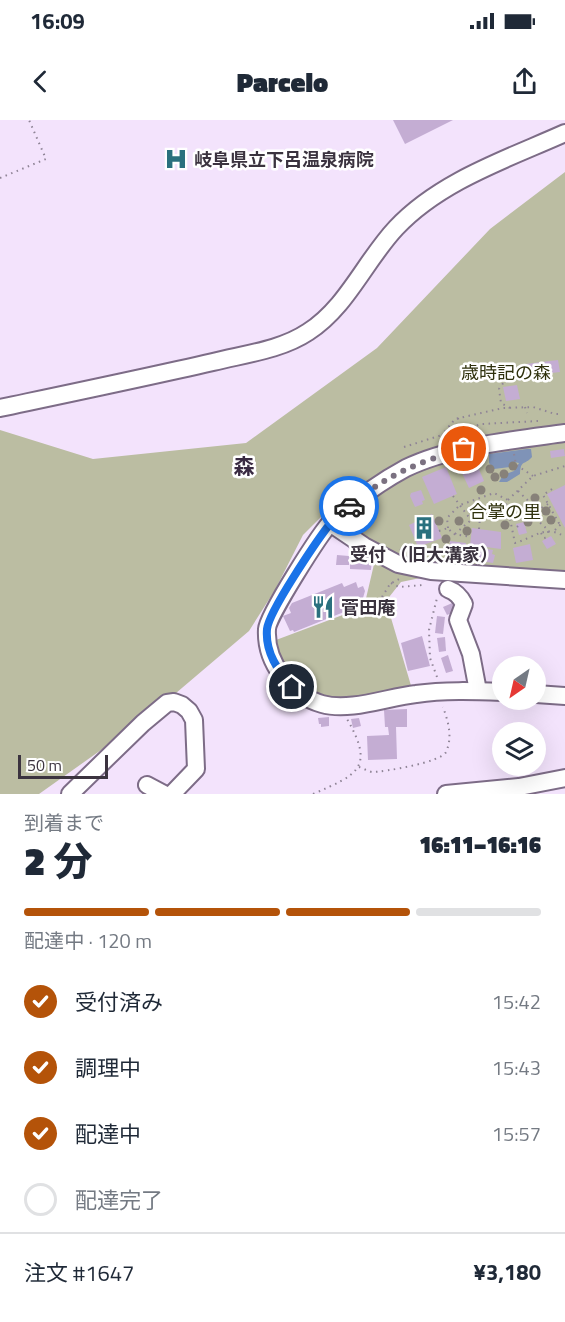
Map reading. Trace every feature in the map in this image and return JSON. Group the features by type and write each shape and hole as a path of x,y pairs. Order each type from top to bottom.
{"street":[{"path":"0,408 278,346 307,333 333,312 377,250 410,214 429,200 476,173 565,133"},
{"path":"492,692 418,693 335,706 312,700 292,687 278,671 270,652 267,628 282,597 330,523 372,489 427,459 464,449 565,433"},
{"path":"330,523 370,550 398,564 431,571 565,580"},
{"path":"448,590 461,597 464,604 458,620 471,654 478,692"},
{"path":"546,695 565,696"},
{"path":"70,794 143,723 167,703 174,702 189,711 194,720 196,770 172,794"},
{"path":"446,794 490,792 565,778"},
{"path":"147,785 164,794"}],"path":[{"path":"0,178 45,159 29,120"},
{"path":"510,408 501,402 499,389 504,382 548,376"},
{"path":"525,407 527,413"},
{"path":"442,435 452,421 467,414 533,407 554,416 560,414"},
{"path":"458,418 460,429"},
{"path":"404,447 460,429 498,423 538,421"},
{"path":"514,451 518,465 533,476"},
{"path":"502,513 508,500 533,476 565,466"},
{"path":"552,489 543,495 561,524 555,530"},
{"path":"518,491 538,510"},
{"path":"471,537 455,534 448,528 447,518 460,505 494,493 508,500"},
{"path":"453,496 471,520"},
{"path":"510,519 533,516 548,504"},
{"path":"455,534 471,520 502,513 510,519 515,547"},
{"path":"533,516 548,530 549,536 544,538 541,533"},
{"path":"479,529 480,518"},
{"path":"440,531 448,528"},
{"path":"514,543 548,530 555,530 565,537"},
{"path":"526,540 527,545"},
{"path":"402,549 416,542"},
{"path":"382,597 391,583"},
{"path":"359,766 370,772 396,769 438,760 444,756 450,738 450,727 443,692 444,679 435,677 436,672 430,658 429,630 434,608"},
{"path":"313,794 346,780 359,766 359,746 348,721 335,706"}],"green space":[{"path":"565,172 565,577 435,575 401,582 386,601 412,689 339,699 313,693 287,672 278,656 276,640 364,607 375,560 343,526 342,496 303,535 275,590 249,631 149,716 39,794 0,794 0,430 93,459 246,443 377,348 490,229"}],"water":[{"path":"531,449 532,457 522,464 520,474 507,482 499,482 503,475 514,471 519,463 514,462 510,467 494,469 489,463 489,454"}],"building":[{"path":"393,120 453,120 405,144"},
{"path":"558,360 560,372 527,376 526,364"},
{"path":"517,385 520,399 506,401 503,387"},
{"path":"564,449 565,456 551,458 550,451"},
{"path":"446,467 457,494 434,504 422,477"},
{"path":"478,467 484,481 469,488 462,473"},
{"path":"565,485 565,528 547,494"},
{"path":"421,490 425,500 422,501 423,504 415,507 411,493"},
{"name":"受付 （旧大溝家）","path":"432,514 442,538 418,547 409,525"},
{"path":"524,522 527,533 519,535 516,524"},
{"path":"472,528 501,532 501,549 470,545"},
{"path":"551,536 556,544 547,549 542,541"},
{"path":"450,541 466,543 464,554 449,552"},
{"path":"530,544 533,560 516,563 513,548"},
{"path":"470,546 493,550 492,554 495,555 493,563 468,559"},
{"path":"337,555 349,556 349,565 336,565"},
{"path":"350,558 372,559 371,570 350,569"},
{"name":"菅田庵","path":"356,582 358,588 363,586 365,591 363,598 357,600 359,606 294,632 290,631 283,616 291,613 289,608 292,603 342,583 344,587"},
{"path":"457,601 461,609 447,615 443,607"},
{"path":"437,616 445,617 443,634 435,633"},
{"path":"422,636 430,666 408,671 401,643"},
{"path":"445,637 446,651 439,652 437,638"},
{"path":"448,655 453,671 446,673 441,658"},
{"path":"407,709 407,727 396,727 397,759 368,760 367,736 389,735 388,727 385,727 384,710"},
{"path":"329,717 329,726 321,727 318,718"},
{"path":"359,718 361,726 353,728 351,719"}],"way so far":[{"path":"349,506 405,469 427,459 464,449"}],"place":[{"name":"岐阜県立下呂温泉病院","path":"176,159"},
{"name":"受付 （旧大溝家）","path":"424,528"},
{"name":"菅田庵","path":"323,607"}],"district":[{"name":"森","path":"244,466"}],"route":[{"path":"292,687 278,671 270,652 267,628 282,597 330,523 349,506"}],"park label":[{"name":"歳時記の森","path":"506,372"},
{"name":"合掌の里","path":"505,511"}]}
